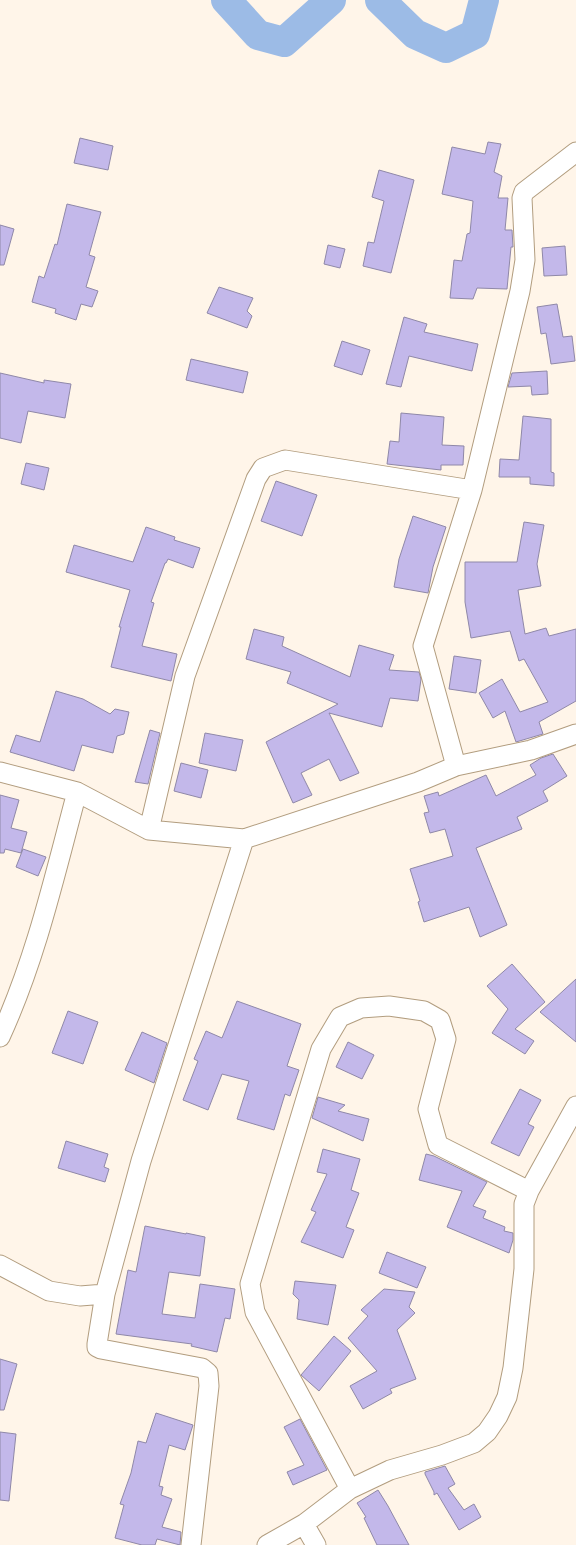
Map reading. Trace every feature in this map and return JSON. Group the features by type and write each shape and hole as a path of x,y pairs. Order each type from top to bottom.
{"street":[{"path":"456,766 423,646 472,490 520,291 525,260 522,198 524,192 576,152"},
{"path":"149,830 185,676 256,479 263,468 285,460 472,490"},
{"path":"0,772 77,792 149,830 244,839 418,782 456,766 531,750 576,734"},
{"path":"0,1037 41,928 77,792"},
{"path":"191,1545 209,1386 208,1373 202,1368 98,1347 105,1294 141,1161 244,839"},
{"path":"350,1489 255,1312 250,1284 321,1049 340,1017 361,1008 390,1006 424,1011 440,1020 446,1039 428,1109 438,1145 530,1191"},
{"path":"267,1545 304,1524 350,1489 390,1470 474,1443 487,1432 508,1397 513,1368 524,1270 524,1204 576,1106"},
{"path":"0,1265 49,1292 80,1296 105,1294"},
{"path":"304,1524 316,1545"}],"building":[{"path":"80,138 113,146 108,170 74,163"},
{"path":"488,142 501,144 494,172 502,176 498,198 508,198 505,230 512,230 513,247 511,247 507,289 477,288 473,299 450,298 454,260 462,261 467,234 470,233 473,201 442,194 452,147 485,154"},
{"path":"379,170 414,180 391,273 363,266 368,242 374,243 384,201 372,197"},
{"path":"67,204 101,212 89,255 95,257 86,287 98,291 92,307 81,304 76,320 55,313 56,309 32,302 39,276 44,278 55,244 57,245"},
{"path":"0,225 14,229 4,265 0,265"},
{"path":"328,245 345,249 340,268 324,264"},
{"path":"565,246 567,275 544,276 542,248"},
{"path":"219,287 253,298 247,311 252,316 247,328 207,313"},
{"path":"557,304 563,337 572,336 575,361 551,364 546,333 541,334 537,307"},
{"path":"404,317 427,324 424,332 478,344 472,371 409,356 401,387 386,384"},
{"path":"342,341 370,350 362,375 334,366"},
{"path":"191,359 248,372 243,393 186,380"},
{"path":"547,371 548,394 532,395 531,386 508,387 512,373"},
{"path":"0,373 44,383 44,380 71,384 65,418 28,411 21,443 0,438"},
{"path":"401,413 444,417 442,445 464,446 463,465 441,465 441,470 387,464 390,441 399,442"},
{"path":"523,416 551,419 551,472 554,473 554,486 530,484 530,477 499,477 500,459 519,460"},
{"path":"26,463 49,468 44,490 21,484"},
{"path":"276,481 317,495 302,536 261,521"},
{"path":"413,516 446,527 433,567 428,593 394,587 399,559"},
{"path":"524,522 544,525 537,564 541,586 518,590 525,634 546,628 549,636 576,629 576,701 539,722 543,734 516,742 505,711 493,718 479,693 502,679 520,712 548,702 524,659 519,661 510,631 471,638 465,602 465,562 517,562"},
{"path":"146,527 175,537 174,540 200,548 193,568 168,559 151,602 154,603 142,646 177,654 171,681 111,667 121,627 119,627 130,590 66,572 74,545 133,562"},
{"path":"254,629 284,637 282,646 350,677 359,645 394,655 389,670 419,672 421,679 418,701 390,698 382,727 329,713 359,773 340,781 329,759 301,773 312,795 293,803 266,742 338,704 287,683 291,672 246,659"},
{"path":"454,656 481,660 476,693 449,689"},
{"path":"56,691 83,699 110,714 115,709 129,712 124,734 117,736 113,753 82,745 74,771 10,752 16,735 40,742"},
{"path":"150,730 160,733 148,784 135,782"},
{"path":"205,733 243,740 236,771 199,763"},
{"path":"553,754 567,776 543,791 548,801 517,817 522,829 476,848 507,925 480,937 469,907 424,922 410,869 453,856 445,829 430,833 424,813 429,812 424,796 438,792 439,796 486,775 496,796 536,775 530,765 541,758"},
{"path":"181,763 208,770 201,798 174,791"},
{"path":"0,795 19,800 11,828 27,832 21,853 5,849 4,853 0,853"},
{"path":"23,849 46,857 38,876 16,867"},
{"path":"512,964 545,1002 515,1029 534,1041 525,1054 492,1033 508,1009 487,986"},
{"path":"576,979 576,1042 540,1012"},
{"path":"237,1001 301,1024 287,1066 299,1070 290,1096 285,1094 274,1130 237,1119 249,1081 222,1074 208,1110 183,1100 198,1061 194,1059 206,1031 222,1038"},
{"path":"68,1011 98,1022 83,1064 52,1053"},
{"path":"142,1032 167,1043 154,1083 125,1070"},
{"path":"348,1042 374,1055 362,1079 336,1067"},
{"path":"520,1089 541,1100 528,1124 534,1127 519,1156 491,1143"},
{"path":"318,1097 345,1105 338,1111 369,1119 363,1141 312,1118"},
{"path":"66,1141 108,1154 104,1167 109,1169 105,1182 58,1168"},
{"path":"323,1149 360,1159 351,1190 359,1193 346,1227 354,1230 343,1258 301,1242 316,1212 311,1210 327,1174 317,1172"},
{"path":"426,1154 434,1156 487,1182 473,1206 486,1211 483,1218 505,1227 504,1231 513,1233 509,1253 447,1227 462,1191 419,1180"},
{"path":"145,1226 205,1237 200,1276 169,1272 162,1314 195,1318 200,1284 235,1289 230,1319 225,1318 217,1352 191,1346 192,1344 116,1334 128,1270 136,1272"},
{"path":"387,1252 426,1267 417,1288 379,1273"},
{"path":"295,1281 336,1285 328,1325 297,1319 299,1300 293,1294"},
{"path":"384,1289 415,1292 409,1307 415,1313 397,1330 416,1379 390,1389 392,1393 363,1409 350,1386 377,1371 348,1338 368,1316 361,1310"},
{"path":"334,1336 351,1351 319,1391 301,1375"},
{"path":"0,1359 17,1364 4,1410 0,1410"},
{"path":"156,1413 193,1425 185,1450 169,1445 159,1486 163,1487 161,1495 172,1499 162,1527 181,1532 180,1545 157,1539 155,1545 142,1545 115,1538 124,1505 120,1504 131,1473 138,1441 146,1443"},
{"path":"300,1419 327,1470 293,1485 287,1472 304,1465 284,1427"},
{"path":"0,1432 16,1434 9,1501 0,1500"},
{"path":"445,1466 455,1484 448,1488 464,1510 474,1504 481,1517 459,1530 437,1493 434,1495 425,1474 425,1472"},
{"path":"378,1490 409,1545 377,1545 364,1518 366,1517 357,1503"}],"waterway":[{"path":"226,0 258,35 284,42 331,0"},
{"path":"380,0 415,34 446,48 475,34 484,0"}]}
